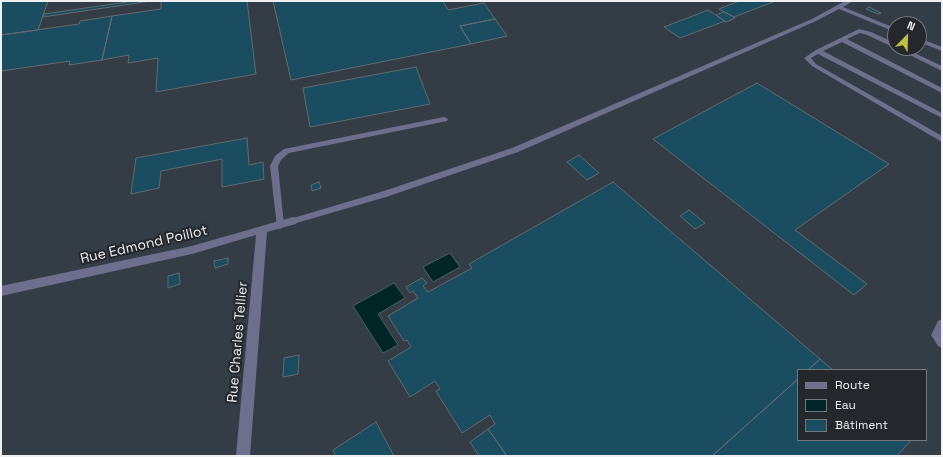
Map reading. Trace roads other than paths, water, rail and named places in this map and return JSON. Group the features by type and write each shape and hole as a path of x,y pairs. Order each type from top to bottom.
{"street":[{"name":"Rue Edmond Poillot","path":"1,291 192,250 293,221"},
{"name":"Rue Charles Tellier","path":"243,456 262,230"}],"lane":[{"path":"293,221 386,194 515,150 814,20 850,1"},
{"path":"838,7 887,27"},
{"path":"887,42 869,33 859,31 807,58 814,65 942,139"},
{"path":"842,40 942,92"},
{"path":"927,43 942,49"},
{"path":"818,51 942,116"},
{"path":"916,56 942,68"},
{"path":"280,225 274,166 278,158 287,151 444,119"},
{"path":"942,324 936,335 942,343"}],"water":[{"path":"450,253 460,267 433,282 423,267"},
{"path":"394,283 405,298 378,314 398,345 383,353 353,306"}]}
